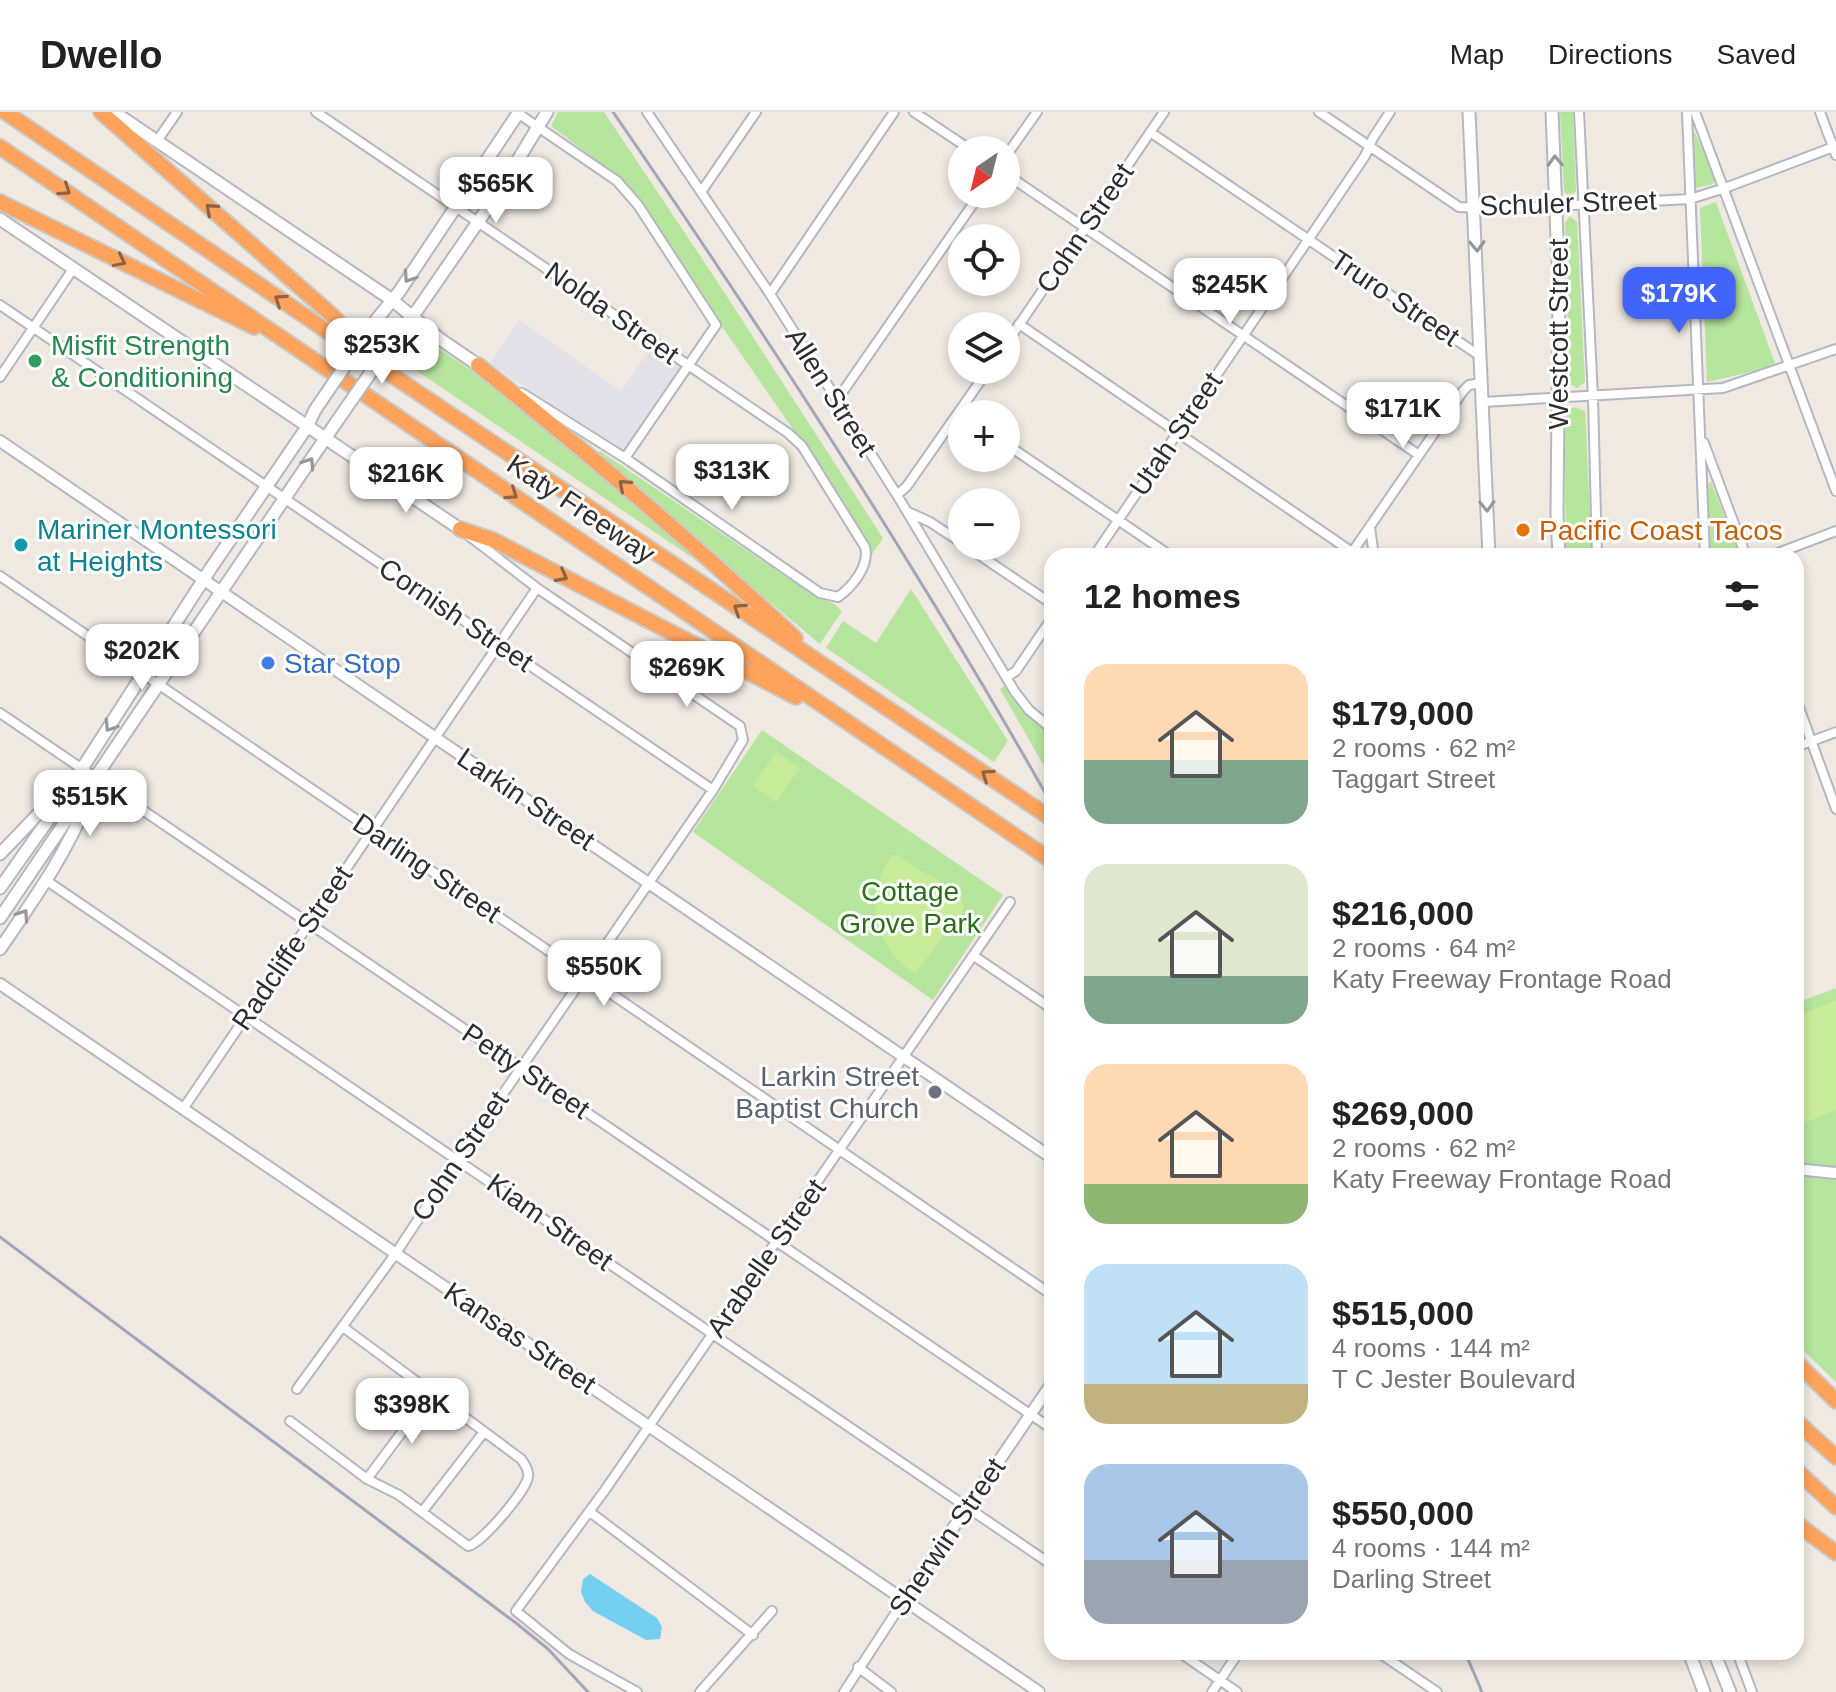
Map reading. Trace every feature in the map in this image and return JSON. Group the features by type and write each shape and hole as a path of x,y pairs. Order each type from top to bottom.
{"highway":[{"name":"Katy Freeway","path":"5,112 1044,814"},
{"path":"101,112 335,318 368,359"},
{"name":"Katy Freeway","path":"0,147 1044,856"},
{"path":"0,202 305,352"},
{"path":"478,365 551,423 725,572 827,668"},
{"path":"460,529 493,540 846,722"},
{"path":"1804,1370 1836,1401"},
{"path":"1804,1428 1836,1457"},
{"path":"1804,1477 1836,1506"},
{"path":"1804,1529 1836,1553"}],"main road":[{"path":"114,112 392,300 478,365"},
{"path":"0,918 335,424 478,221 547,112"},
{"path":"1469,112 1489,548"},
{"name":"Westcott Street","path":"1552,112 1560,398 1559,548"},
{"path":"0,888 307,427 315,410 457,207 517,113"},
{"path":"0,219 460,529"},
{"path":"164,643 183,651"},
{"path":"1,851 82,768"},
{"path":"0,949 47,881 78,824 97,778"},
{"path":"1692,1660 1704,1692"},
{"path":"1717,1660 1730,1692"}],"street":[{"path":"157,141 177,112"},
{"name":"Nolda Street","path":"316,112 771,420 802,446 867,554 864,566 849,590 833,598 820,593 625,458"},
{"name":"Allen Street","path":"647,112 770,294 908,512 1007,677 1029,710 1044,722"},
{"path":"701,192 756,112"},
{"path":"770,294 894,112"},
{"path":"914,112 950,136"},
{"path":"1020,136 1037,112"},
{"name":"Cohn Street","path":"1020,323 1164,112"},
{"name":"Schuler Street","path":"1319,112 1459,207 1690,199 1835,149"},
{"name":"Utah Street","path":"1099,548 1309,240 1390,112"},
{"name":"Westcott Street","path":"1579,112 1597,548"},
{"path":"1687,112 1705,548"},
{"path":"1695,112 1836,491"},
{"path":"1820,112 1835,149"},
{"path":"478,365 625,458 716,325 638,205 617,181 517,113"},
{"name":"Truro Street","path":"1150,132 1481,357"},
{"path":"1020,184 1419,455"},
{"path":"837,400 970,208"},
{"path":"0,377 73,269"},
{"name":"Cornish Street","path":"0,305 713,790"},
{"path":"1020,325 1342,548"},
{"path":"1483,402 1723,388 1836,349"},
{"path":"1355,548 1463,391 1469,385 1482,383"},
{"path":"897,495 948,431"},
{"path":"1701,435 1743,548"},
{"name":"Larkin Street","path":"0,441 1044,1153"},
{"path":"1020,454 1159,548"},
{"path":"908,512 948,534"},
{"path":"1370,527 1373,548"},
{"path":"460,529 537,588"},
{"path":"1791,548 1836,531"},
{"path":"986,560 1044,599"},
{"name":"Darling Street","path":"0,576 1044,1290"},
{"name":"Cohn Street","path":"297,1389 396,1253 740,748 743,736 740,726 537,588"},
{"name":"Radcliffe Street","path":"183,1109 537,588"},
{"path":"1007,677 1016,671 1044,630"},
{"name":"Petty Street","path":"0,713 1044,1424"},
{"path":"1804,721 1836,809"},
{"path":"1804,744 1836,732"},
{"name":"Kiam Street","path":"47,881 1044,1560"},
{"name":"Arabelle Street","path":"637,1692 569,1654 516,1611 650,1426 1010,902"},
{"path":"974,956 1044,1004"},
{"name":"Kansas Street","path":"0,984 1039,1692"},
{"path":"1804,1170 1836,1173"},
{"path":"290,1421 367,1479 399,1495 463,1543 474,1546 484,1538 526,1482 528,1471 521,1459 343,1327"},
{"path":"367,1479 431,1393"},
{"name":"Sherwin Street","path":"844,1692 1044,1395"},
{"path":"422,1512 484,1432"},
{"path":"590,1512 753,1635"},
{"path":"700,1692 772,1611"},
{"path":"1191,1660 1237,1692"},
{"path":"1212,1692 1234,1660"},
{"path":"1390,1660 1437,1692"},
{"path":"1740,1660 1752,1692"},
{"path":"858,1667 891,1692"}],"shaded area":[{"path":"519,320 621,391 652,346 679,364 681,370 627,450 621,452 490,363"}],"green space":[{"path":"558,112 604,112 883,538 871,556 824,474 642,204 619,177 551,126"},
{"path":"1560,112 1573,112 1576,191 1571,197 1564,190"},
{"path":"1694,131 1716,179 1713,184 1696,188 1692,133"},
{"path":"1716,202 1776,366 1707,382 1700,208"},
{"path":"1570,216 1577,222 1585,382 1577,388 1566,382 1568,291 1565,223"},
{"path":"412,331 489,382 707,560 703,565 395,356"},
{"path":"1574,407 1585,411 1592,548 1566,548 1566,410"},
{"path":"600,451 814,596 833,603 842,611 820,644 595,456"},
{"path":"1711,482 1737,548 1708,548 1707,484"},
{"path":"911,589 1008,741 994,762 826,648 843,621 876,643"},
{"path":"1006,685 1026,714 1044,729 1044,766 1000,689"},
{"name":"Cottage Grove Park","path":"762,730 1003,895 933,1000 693,832"},
{"path":"776,752 800,768 776,802 753,786"},
{"path":"892,855 958,893 964,905 962,913 915,973 890,949 877,919 877,887"},
{"path":"1836,988 1836,1382 1804,1351 1804,1000"},
{"path":"1836,1000 1836,1110 1804,1124 1804,1014"}],"water":[{"path":"590,1574 657,1618 662,1627 660,1639 646,1640 593,1611 581,1592 583,1579"}],"railway":[{"path":"613,112 728,282 895,540 1044,791"},
{"path":"0,1237 516,1623 548,1649 588,1692"},
{"path":"1468,1660 1482,1692"}],"place":[{"name":"Misfit Strength & Conditioning","path":"35,361"},
{"name":"Pacific Coast Tacos","path":"1523,530"},
{"name":"Mariner Montessori at Heights","path":"21,545"},
{"name":"Star Stop","path":"268,663"},
{"name":"Larkin Street Baptist Church","path":"935,1092"}]}
